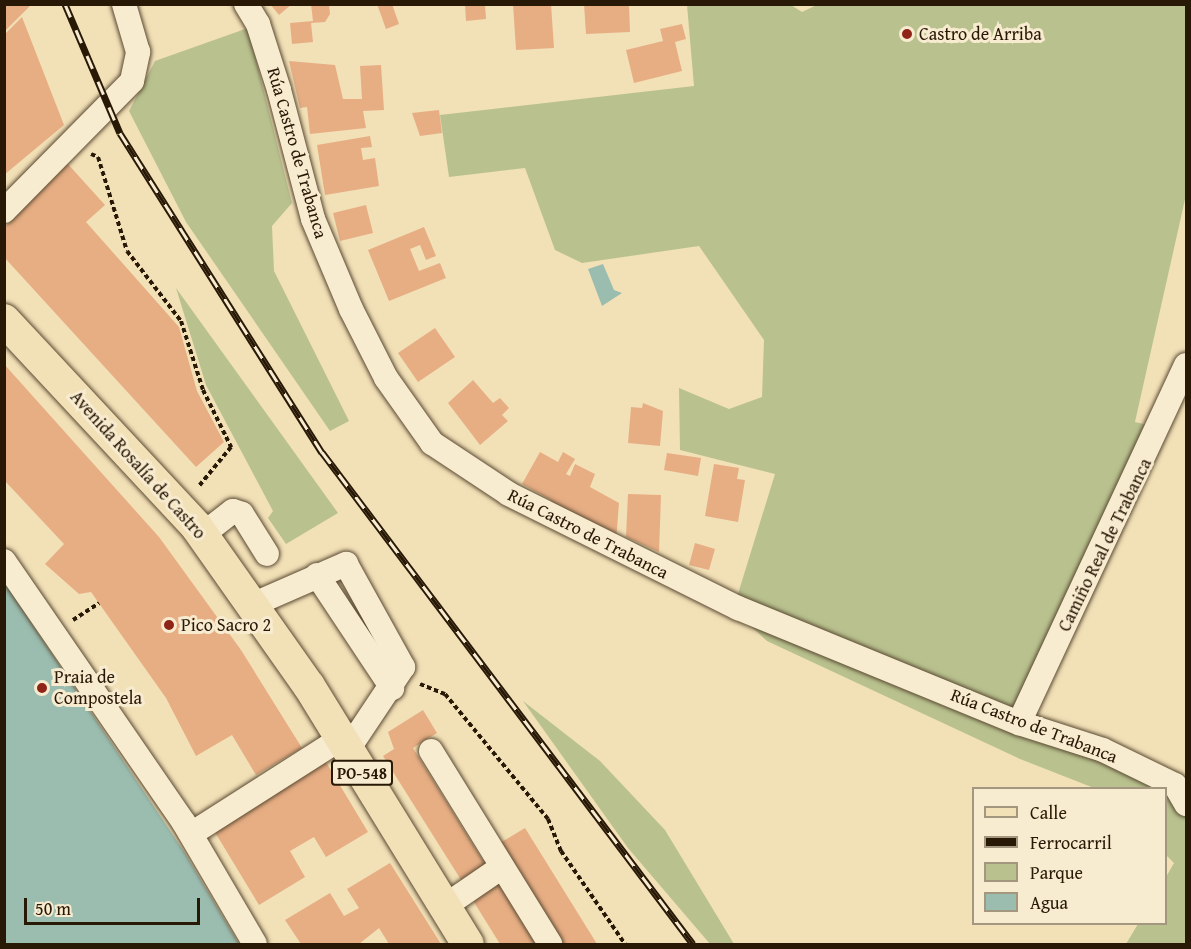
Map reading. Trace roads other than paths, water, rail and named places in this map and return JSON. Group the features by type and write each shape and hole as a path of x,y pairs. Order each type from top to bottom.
{"main road":[{"name":"Avenida Rosalía de Castro","path":"4,320 202,535 252,604 468,945"}],"street":[{"path":"4,211 132,81 138,52 124,4"},
{"name":"Rúa Castro de Trabanca","path":"246,4 279,90 317,230 386,378 432,443 509,494 738,608 1019,723 1113,755 1175,785 1186,804"},
{"name":"Camiño Real de Trabanca","path":"1019,723 1186,365"},
{"path":"202,535 233,511 242,513 267,554"},
{"path":"4,561 54,630 190,834 255,945"},
{"path":"190,834 343,745 392,688 403,667 346,564 252,604"},
{"path":"431,751 550,945"},
{"path":"445,906 502,867"}],"water":[{"path":"603,264 614,290 622,293 602,306 588,269"},
{"name":"Praia de Compostela","path":"4,582 185,853 239,944 5,944"}],"railway":[{"path":"65,4 120,133 322,452 693,944"}],"place":[{"name":"Castro de Arriba","path":"907,34"},
{"name":"Pico Sacro 2","path":"169,625"},
{"name":"Praia de Compostela","path":"42,688"}]}
